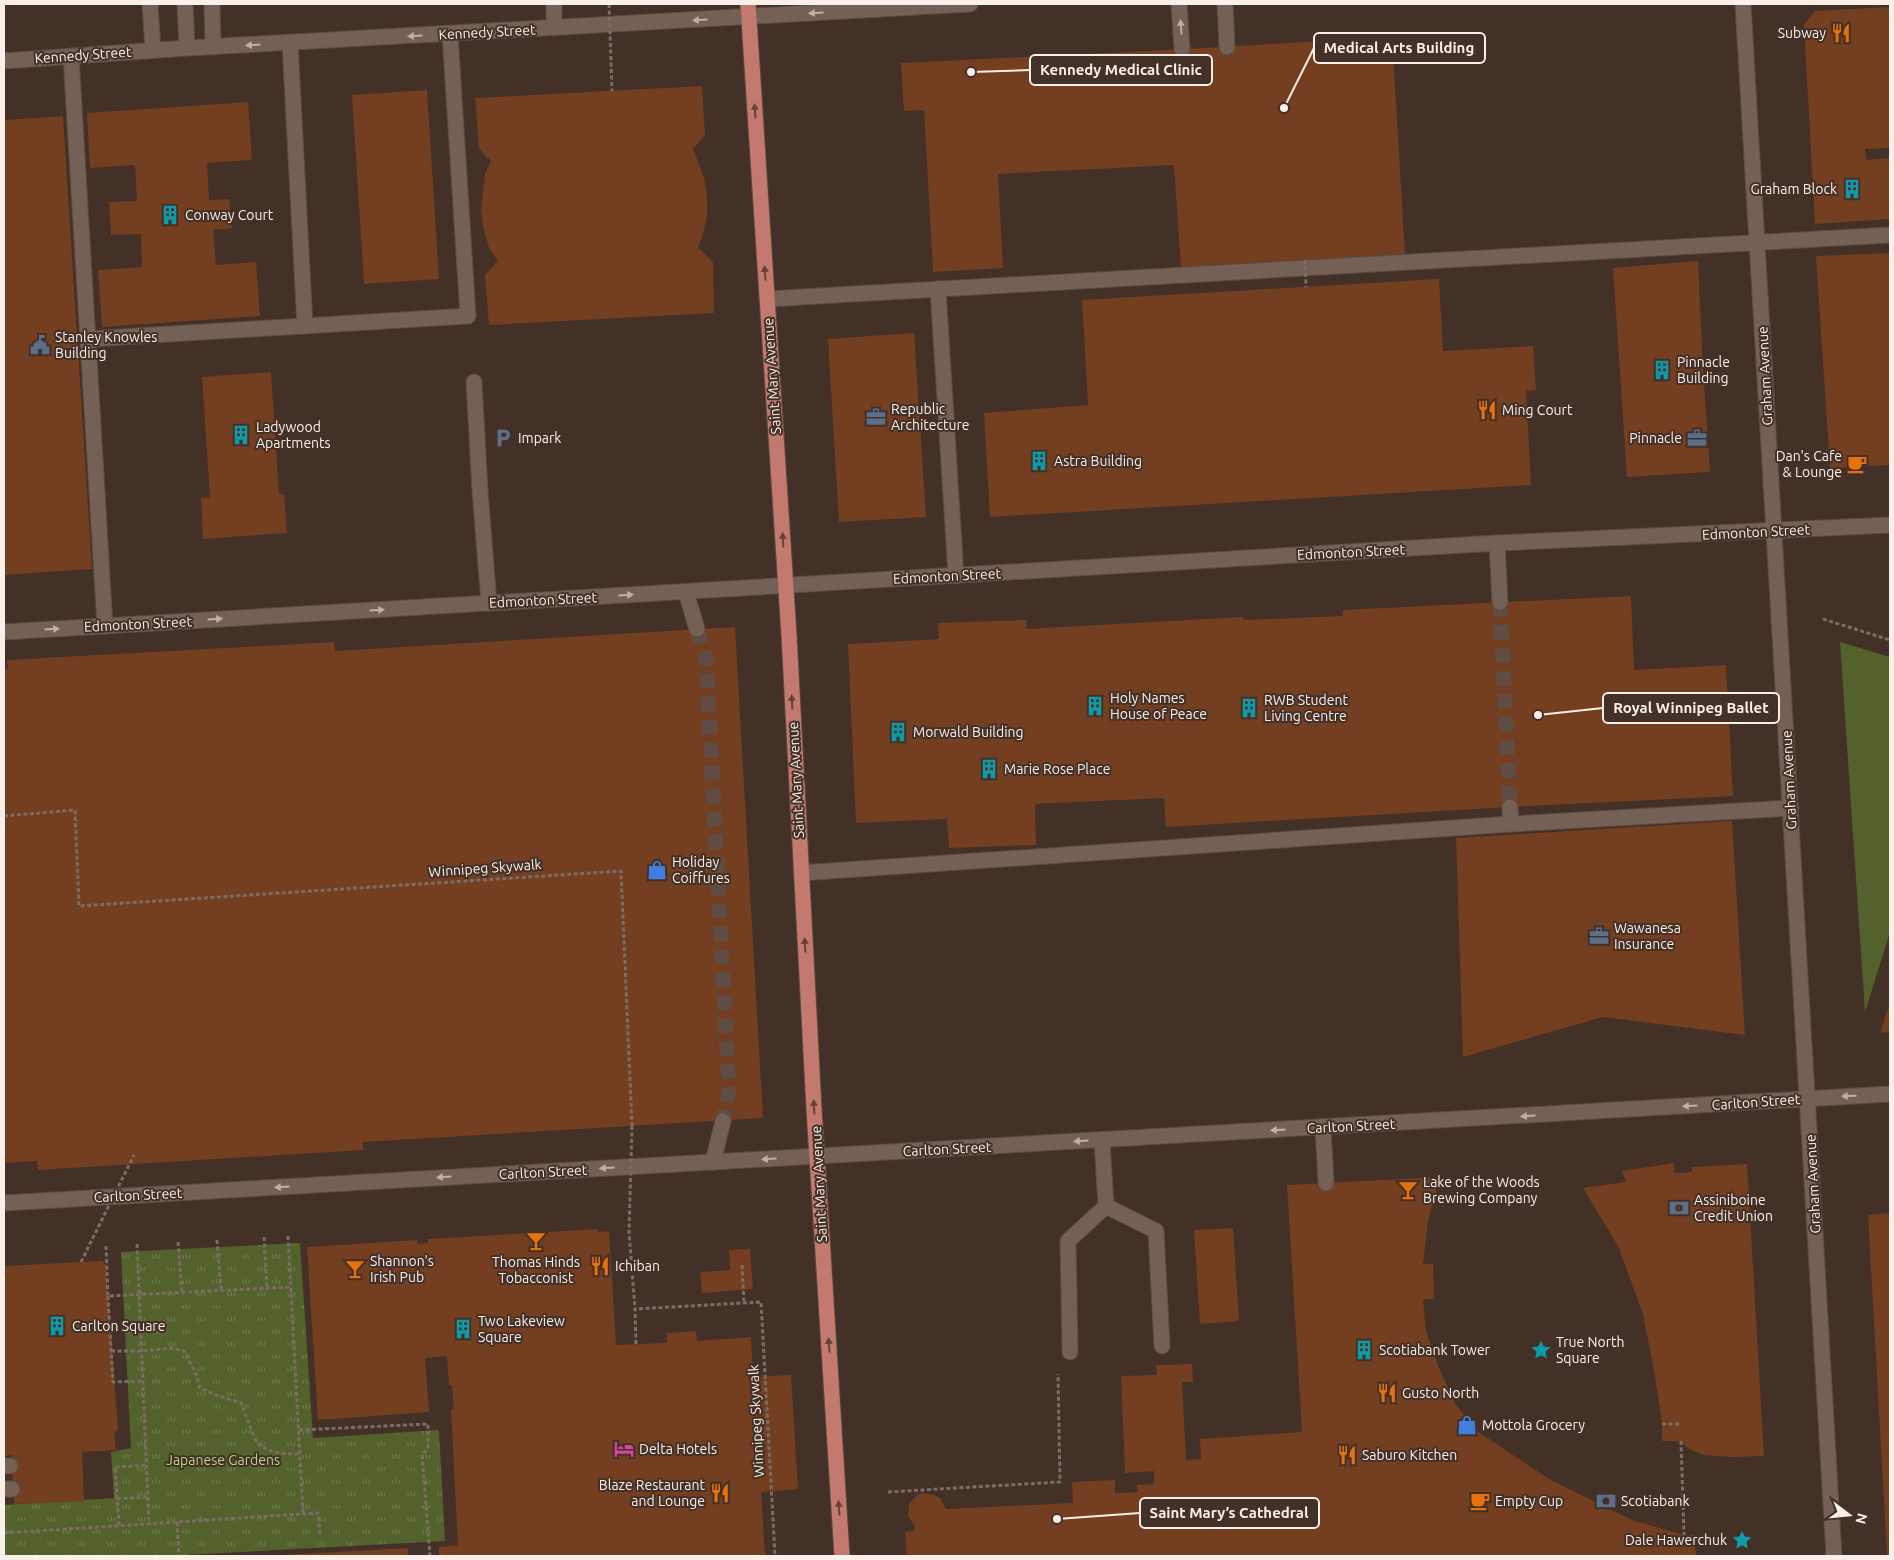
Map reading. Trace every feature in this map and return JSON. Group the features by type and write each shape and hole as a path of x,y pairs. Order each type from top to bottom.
{"main road":[{"name":"Saint Mary Avenue","path":"748,10 785,586 842,1556"}],"street":[{"path":"150,4 153,50"},
{"path":"185,4 187,48"},
{"path":"212,4 213,47"},
{"path":"554,4 554,28"},
{"name":"Kennedy Street","path":"4,61 153,50 554,28 748,10 961,4"},
{"path":"1179,4 1182,50"},
{"path":"1225,4 1227,47"},
{"name":"Graham Avenue","path":"1743,4 1834,1556"},
{"path":"88,339 468,316 450,34"},
{"path":"290,42 305,326"},
{"path":"71,56 105,626"},
{"path":"767,299 1890,234"},
{"path":"938,289 956,576"},
{"path":"474,382 489,603"},
{"name":"Edmonton Street","path":"4,632 1497,543 1890,525"},
{"path":"1497,543 1500,602"},
{"path":"686,592 697,630"},
{"path":"1510,807 1511,824"},
{"path":"801,873 1511,824 1791,808"},
{"name":"Carlton Street","path":"4,1203 1890,1094"},
{"path":"712,1162 723,1121"},
{"path":"1323,1128 1326,1183"},
{"path":"1102,1140 1106,1206"},
{"path":"1106,1206 1156,1231 1162,1346"},
{"path":"1070,1352 1068,1241 1106,1206"}],"path":[{"path":"609,4 612,91"},
{"path":"1305,260 1306,287"},
{"path":"1823,620 1890,640"},
{"name":"Winnipeg Skywalk","path":"4,816 75,810 79,906 621,871 632,1126 629,1232 636,1344"},
{"path":"81,1262 134,1155"},
{"path":"288,1236 304,1514"},
{"path":"264,1237 266,1288"},
{"path":"217,1240 221,1290"},
{"path":"178,1242 182,1292"},
{"path":"137,1244 148,1524"},
{"path":"106,1246 113,1382 142,1381"},
{"path":"742,1265 744,1303"},
{"path":"108,1296 291,1287"},
{"name":"Winnipeg Skywalk","path":"635,1309 761,1302 775,1556"},
{"path":"112,1351 171,1348 184,1351 196,1374 200,1388 241,1403 257,1442 264,1448 284,1454 300,1454"},
{"path":"888,1492 1060,1482 1056,1376 1070,1352"},
{"path":"299,1430 428,1424 428,1448 422,1455 430,1556"},
{"path":"1662,1424 1680,1424"},
{"path":"1681,1440 1684,1535"},
{"path":"119,1526 115,1467 146,1465"},
{"path":"117,1499 148,1497"},
{"path":"4,1532 318,1513 320,1536"},
{"path":"177,1522 179,1556"}],"green space":[{"path":"1840,642 1890,657 1890,932 1865,1012"},
{"name":"Japanese Gardens","path":"300,1243 313,1438 439,1430 445,1541 166,1556 4,1556 4,1505 114,1498 111,1452 131,1448 121,1252"}],"building":[{"path":"1890,7 1890,148 1865,149 1866,160 1890,158 1890,219 1815,224 1804,24 1815,11"},
{"path":"1392,37 1405,254 1181,268 1174,165 998,174 1003,268 933,272 924,110 904,111 901,63"},
{"path":"702,86 705,135 693,149 704,178 707,216 698,248 713,262 714,313 489,325 485,275 498,261 489,248 481,210 485,174 491,161 479,149 475,98"},
{"path":"427,90 439,279 364,284 352,95"},
{"name":"Conway Court","path":"248,102 252,160 207,163 209,200 229,199 232,228 213,230 216,265 256,262 260,316 102,327 98,270 142,267 141,234 111,235 109,202 137,201 135,165 90,168 87,113"},
{"name":"Stanley Knowles Building","path":"63,116 92,569 4,575 4,120"},
{"path":"1890,253 1890,465 1830,468 1816,256"},
{"name":"Pinnacle Building","path":"1698,261 1710,472 1627,477 1613,268"},
{"path":"1439,279 1443,351 1533,346 1536,390 1526,391 1531,485 990,517 984,413 1088,405 1082,300"},
{"name":"Republic Architecture","path":"914,333 926,517 839,522 828,339"},
{"name":"Ladywood Apartments","path":"271,372 279,494 284,494 287,533 203,539 201,498 210,497 202,377"},
{"path":"1631,596 1634,670 1726,665 1733,796 1166,827 1164,798 1035,804 1036,845 949,848 947,819 856,823 848,644 939,639 938,623 1027,620 1026,629 1243,617 1244,620 1343,616 1343,610"},
{"path":"735,627 763,1118 363,1142 363,1150 38,1170 37,1161 4,1163 4,669 8,669 7,660 334,642 335,651"},
{"name":"Wawanesa Insurance","path":"1732,821 1745,1035 1603,1017 1463,1057 1456,838"},
{"path":"1890,1002 1890,1032 1880,1033"},
{"path":"1674,1163 1674,1173 1692,1172 1692,1167 1747,1164 1764,1456 1730,1457 1704,1455 1689,1449 1681,1441 1662,1441 1662,1424 1655,1376 1643,1314 1618,1246 1583,1188 1626,1182 1622,1171"},
{"name":"Scotiabank Tower","path":"1440,1177 1428,1221 1423,1264 1433,1264 1434,1299 1423,1299 1426,1331 1439,1368 1456,1405 1480,1433 1549,1479 1632,1520 1684,1535 1694,1535 1696,1556 907,1556 905,1532 915,1531 915,1527 908,1516 909,1504 917,1495 923,1493 940,1498 946,1509 1073,1503 1072,1482 1115,1480 1115,1493 1138,1492 1137,1485 1154,1484 1154,1471 1125,1473 1121,1376 1157,1375 1156,1365 1192,1364 1193,1382 1182,1382 1186,1460 1201,1459 1200,1439 1302,1432 1287,1185"},
{"path":"1890,1213 1890,1556 1887,1556 1868,1215"},
{"path":"1233,1228 1239,1321 1200,1324 1194,1230"},
{"name":"Delta Hotels","path":"598,1229 598,1232 609,1231 616,1345 667,1343 667,1333 696,1331 697,1341 751,1337 753,1377 791,1375 798,1489 761,1492 765,1556 439,1556 439,1547 458,1545 451,1409 454,1409 452,1385 449,1385 447,1356 425,1358 429,1412 318,1420 307,1247 417,1240 417,1244 428,1243 428,1239"},
{"path":"750,1249 753,1289 702,1293 700,1272 730,1270 729,1250"},
{"name":"Carlton Square","path":"102,1261 106,1265 118,1429 114,1433 116,1450 82,1452 84,1501 14,1504 11,1455 4,1456 4,1266"},
{"path":"408,1548 408,1556 283,1555"}],"tunnel":[{"path":"1500,602 1510,807"},
{"path":"697,629 706,659 729,1090 723,1121"}],"place":[{"name":"Subway","path":"1841,33"},
{"name":"Kennedy Medical Clinic","path":"971,72"},
{"name":"Medical Arts Building","path":"1284,108"},
{"name":"Graham Block","path":"1852,189"},
{"name":"Conway Court","path":"170,215"},
{"name":"Stanley Knowles Building","path":"40,345"},
{"name":"Pinnacle Building","path":"1662,370"},
{"name":"Ming Court","path":"1487,410"},
{"name":"Republic Architecture","path":"876,417"},
{"name":"Ladywood Apartments","path":"241,435"},
{"name":"Impark","path":"503,438"},
{"name":"Pinnacle","path":"1697,438"},
{"name":"Astra Building","path":"1039,461"},
{"name":"Dan's Cafe & Lounge","path":"1857,464"},
{"name":"Holy Names House of Peace","path":"1095,706"},
{"name":"RWB Student Living Centre","path":"1249,708"},
{"name":"Royal Winnipeg Ballet","path":"1538,715"},
{"name":"Morwald Building","path":"898,732"},
{"name":"Marie Rose Place","path":"989,769"},
{"name":"Holiday Coiffures","path":"657,870"},
{"name":"Wawanesa Insurance","path":"1599,936"},
{"name":"Lake of the Woods Brewing Company","path":"1408,1190"},
{"name":"Assiniboine Credit Union","path":"1679,1208"},
{"name":"Thomas Hinds Tobacconist","path":"536,1241"},
{"name":"Ichiban","path":"600,1266"},
{"name":"Shannon's Irish Pub","path":"355,1269"},
{"name":"Carlton Square","path":"57,1326"},
{"name":"Two Lakeview Square","path":"463,1329"},
{"name":"Scotiabank Tower","path":"1364,1350"},
{"name":"True North Square","path":"1541,1350"},
{"name":"Gusto North","path":"1387,1393"},
{"name":"Mottola Grocery","path":"1467,1425"},
{"name":"Delta Hotels","path":"624,1449"},
{"name":"Saburo Kitchen","path":"1347,1455"},
{"name":"Blaze Restaurant and Lounge","path":"720,1493"},
{"name":"Empty Cup","path":"1480,1501"},
{"name":"Scotiabank","path":"1606,1501"},
{"name":"Saint Mary’s Cathedral","path":"1057,1519"},
{"name":"Dale Hawerchuk","path":"1742,1540"}]}
